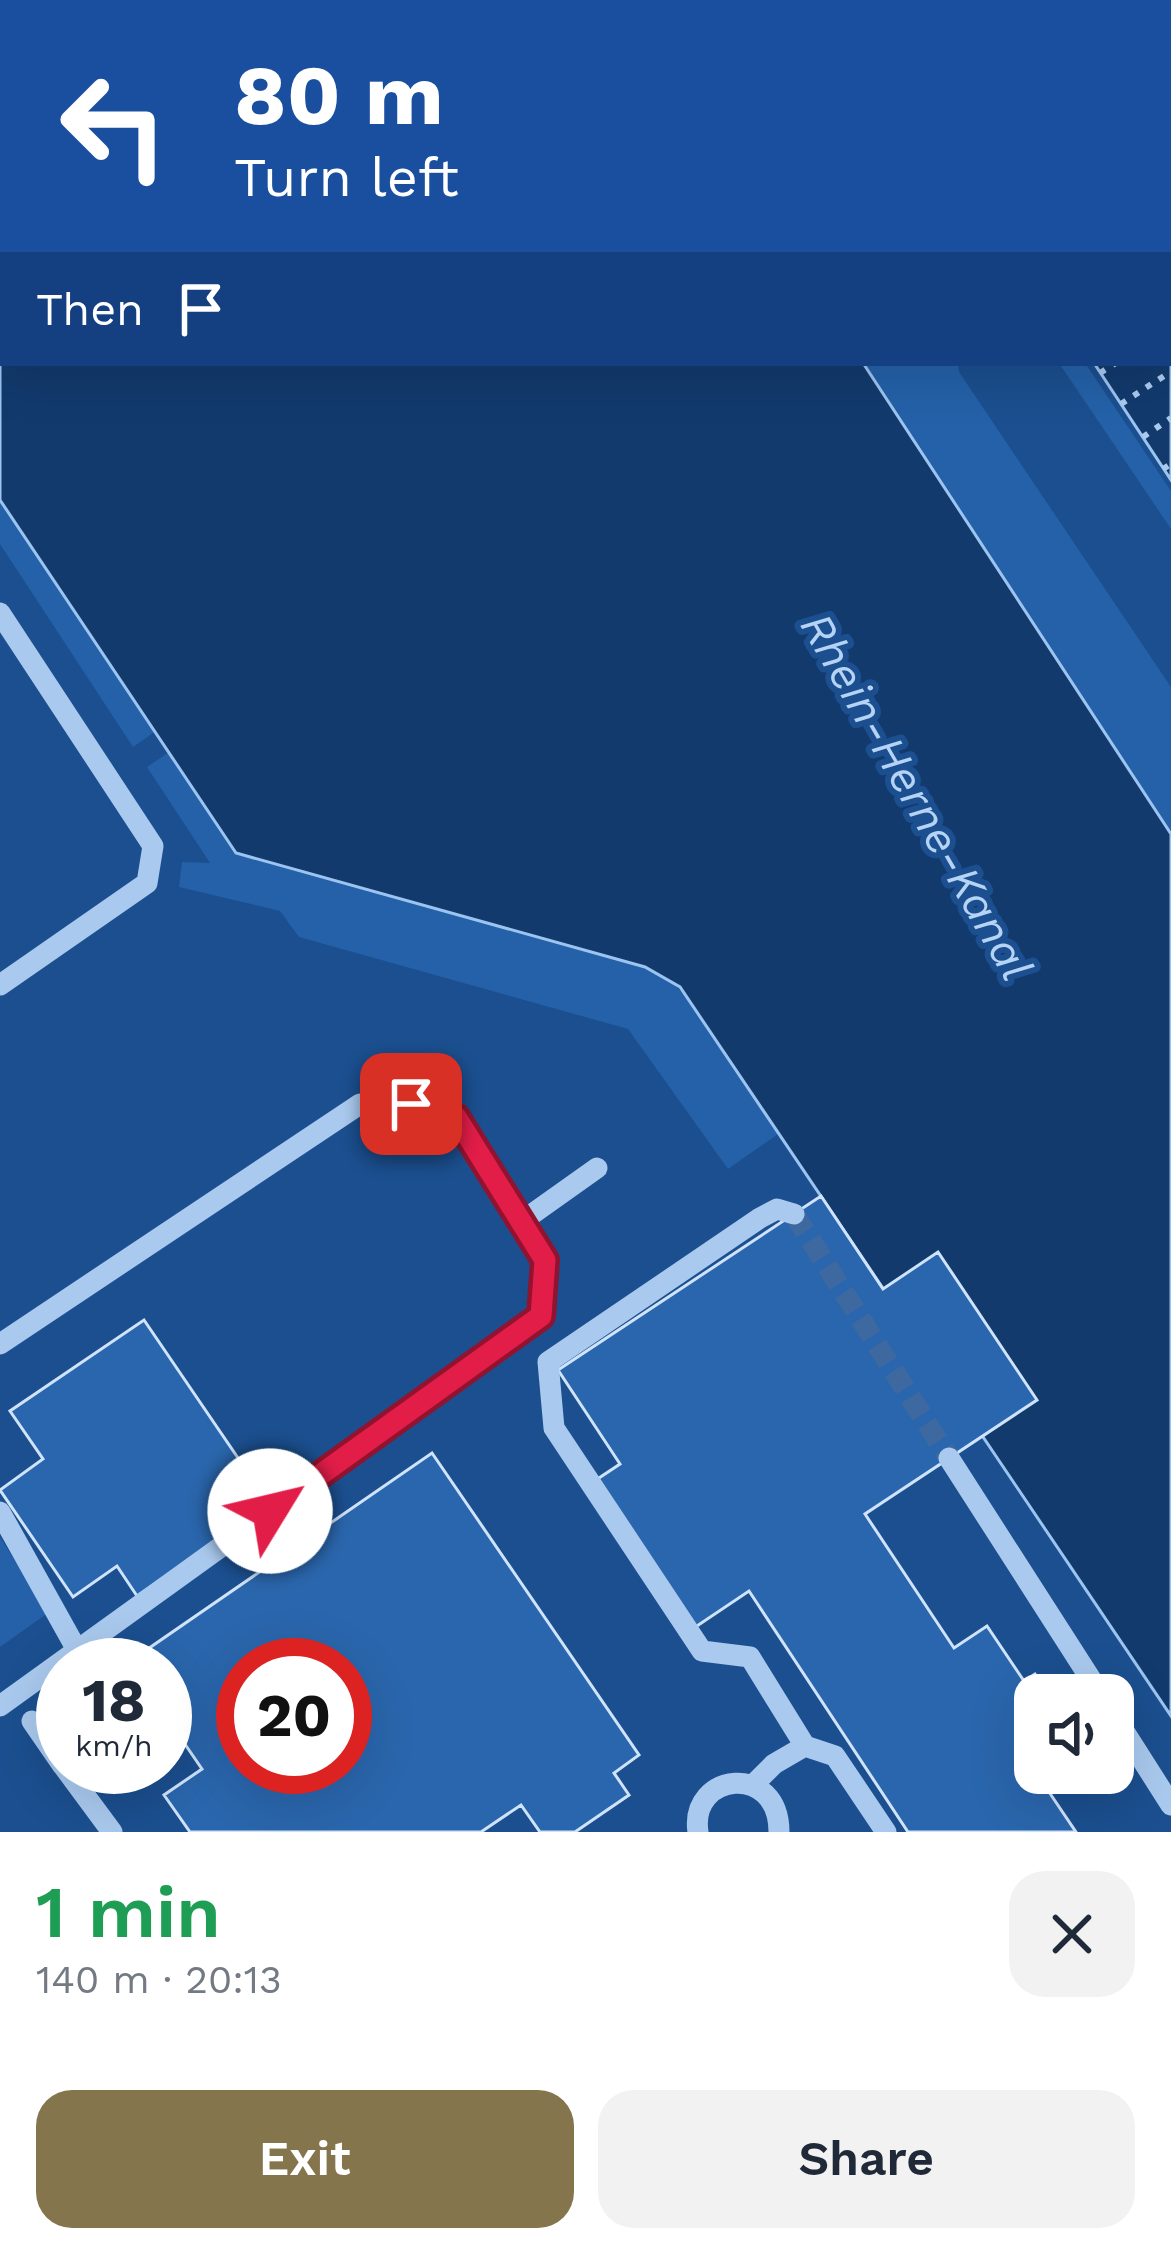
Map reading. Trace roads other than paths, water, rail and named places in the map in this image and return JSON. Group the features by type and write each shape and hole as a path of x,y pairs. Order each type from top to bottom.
{"street":[{"path":"0,613 153,846 146,883 0,985"},
{"path":"0,1344 360,1104 411,1104 456,1117 545,1260 541,1316 94,1638"},
{"path":"521,1222 597,1168"},
{"path":"794,1214 777,1209 760,1218 548,1362 554,1428 702,1651 750,1657 805,1746 835,1756 886,1832"},
{"path":"949,1458 1088,1674"},
{"path":"0,1512 70,1638"},
{"path":"0,1706 36,1680"},
{"path":"32,1721 36,1727"},
{"path":"753,1785 774,1764 805,1746"},
{"path":"1134,1747 1171,1804"},
{"path":"692,1830 700,1805 714,1790 733,1782 753,1785 770,1796 779,1814 779,1832"},
{"path":"84,1794 112,1832"}],"water":[{"name":"Rhein-Herne-Kanal","path":"0,366 865,366 1171,834 1171,1716 680,987 645,967 236,853 0,500"},
{"path":"1096,366 1171,366 1171,480"}],"tunnel":[{"path":"794,1214 949,1458"}]}
